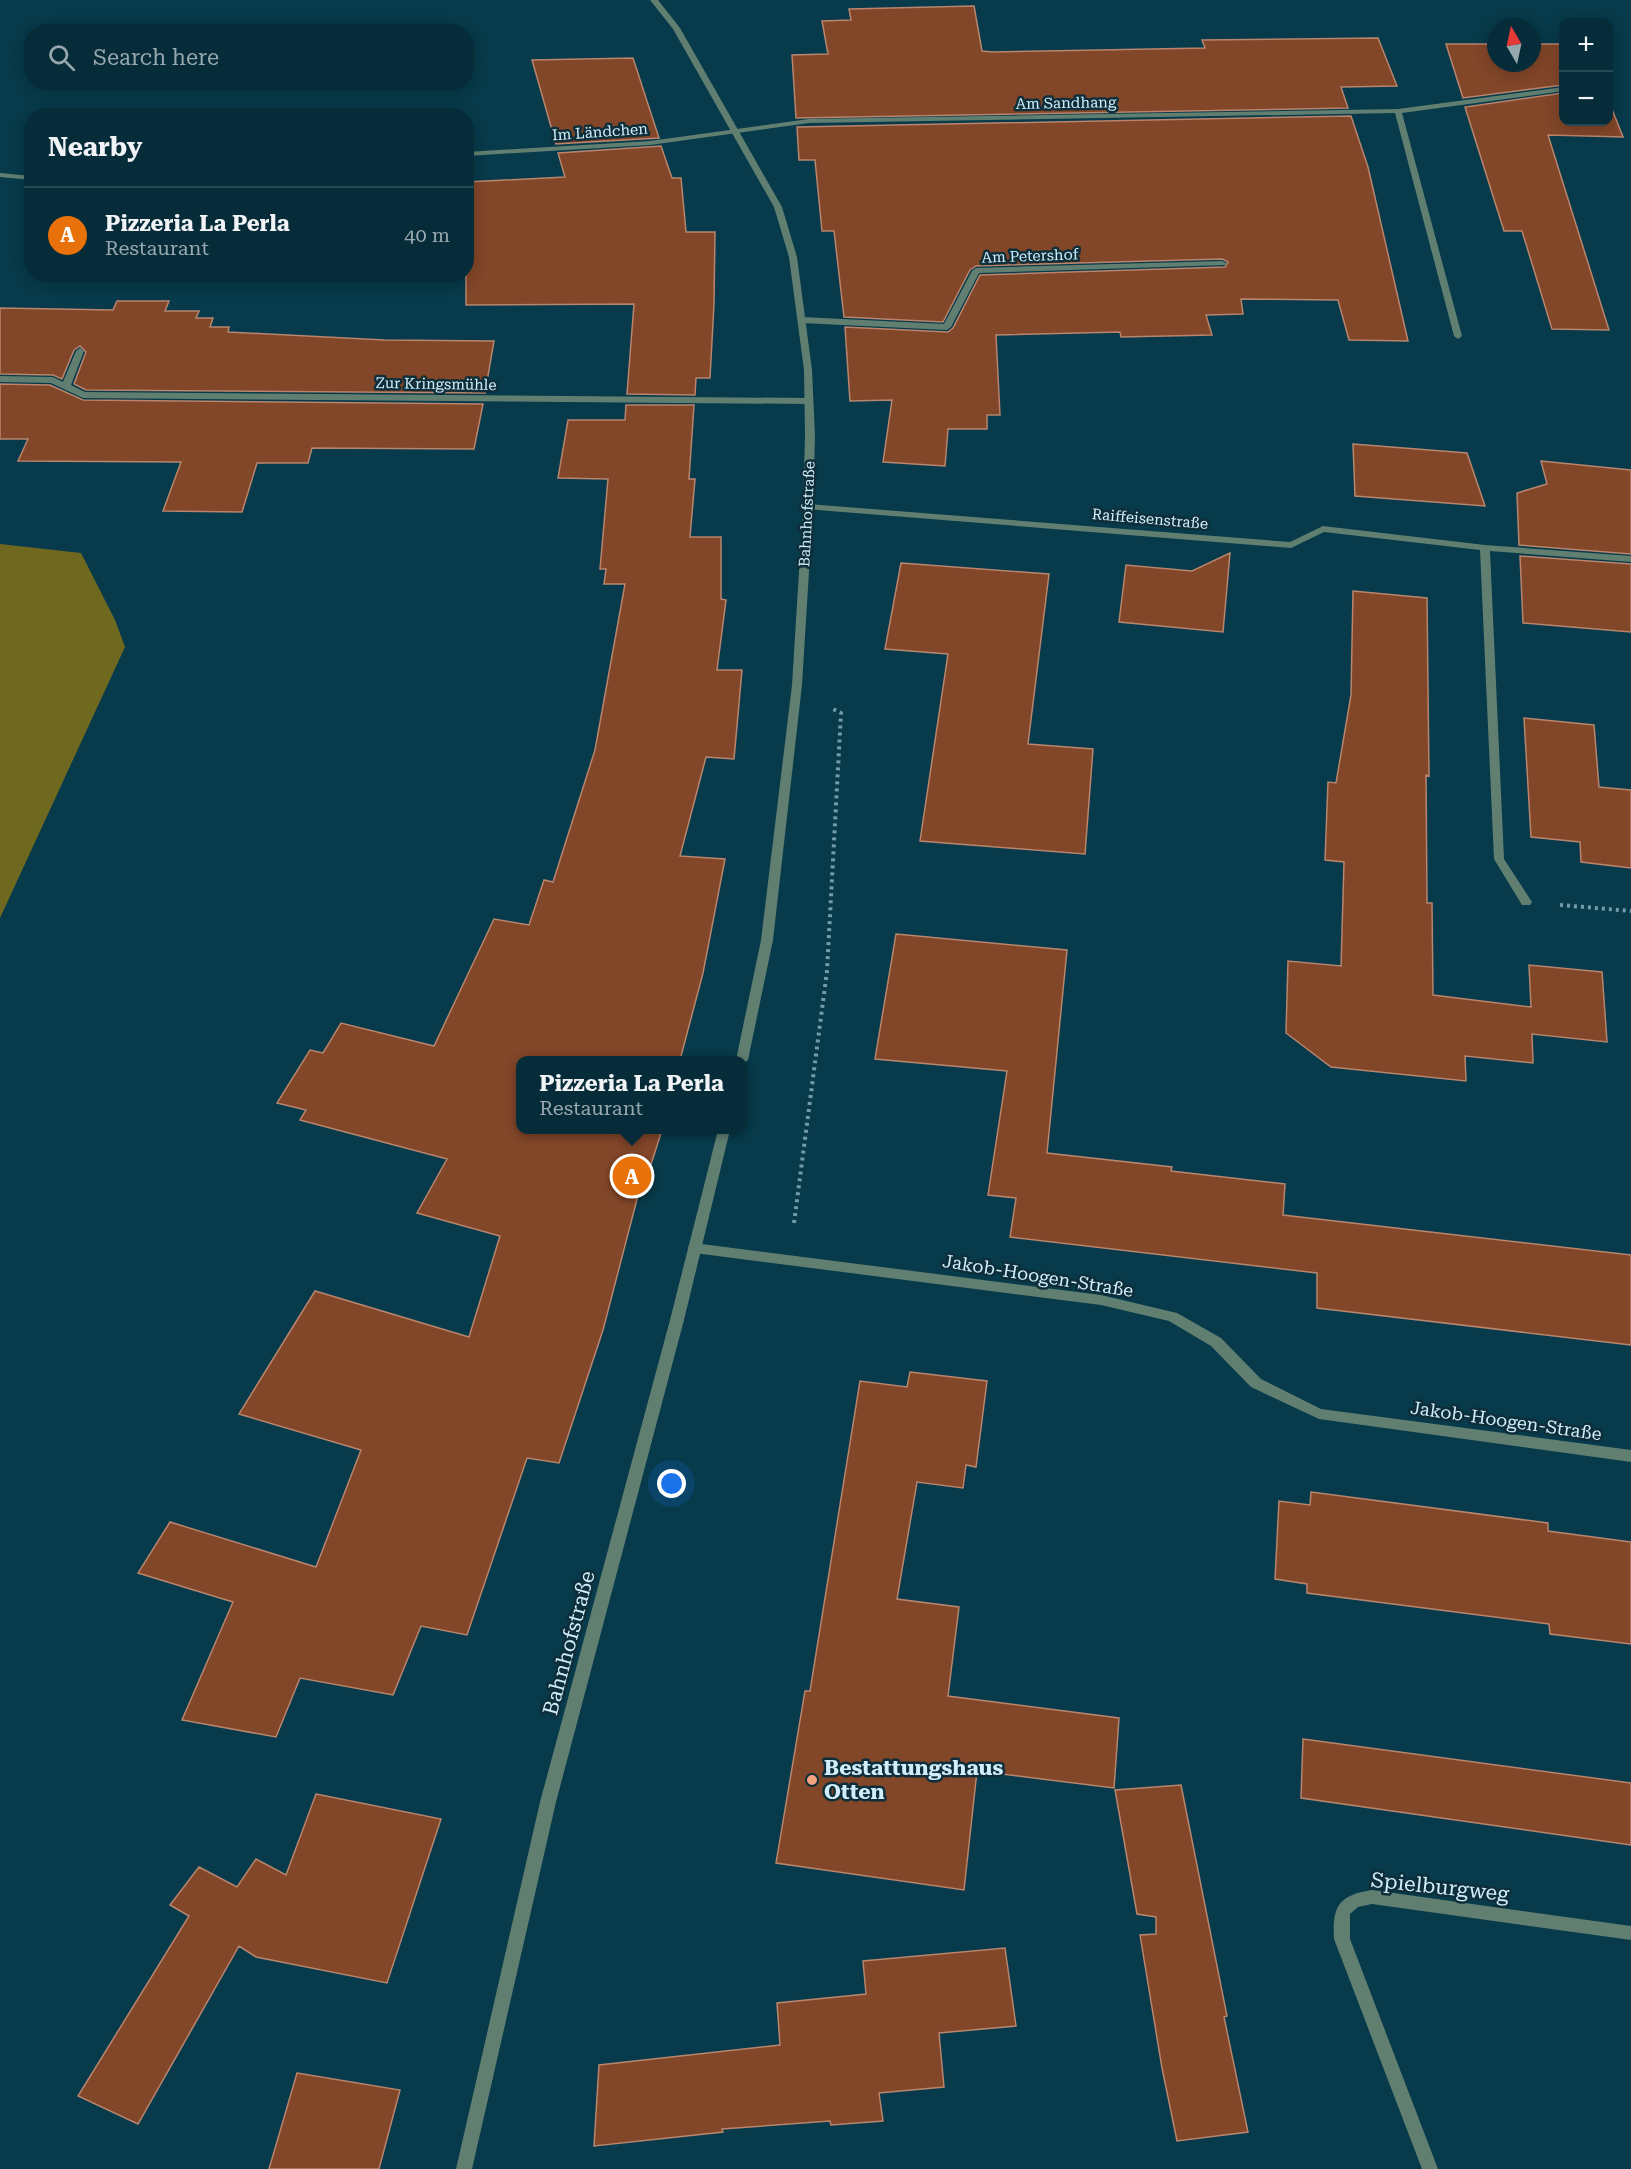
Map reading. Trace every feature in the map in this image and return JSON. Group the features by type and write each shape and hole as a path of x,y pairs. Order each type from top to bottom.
{"street":[{"name":"Bahnhofstraße","path":"654,0 676,28 778,207 793,257 802,320 810,436 798,676 767,940 743,1056"},
{"name":"Am Sandhang","path":"735,131 809,121 1398,111 1559,90"},
{"path":"1398,111 1458,336"},
{"name":"Im Ländchen","path":"474,154 650,143 735,131"},
{"path":"0,175 24,177"},
{"name":"Am Petershof","path":"802,320 947,327 976,271 1222,263"},
{"path":"66,386 80,351"},
{"name":"Zur Kringsmühle","path":"0,379 53,380 83,394 808,401"},
{"name":"Raiffeisenstraße","path":"808,507 1291,545 1323,529 1485,548 1631,559"},
{"path":"1485,548 1499,859 1526,902"},
{"name":"Bahnhofstraße","path":"464,2169 548,1802 677,1320 723,1134"},
{"name":"Jakob-Hoogen-Straße","path":"694,1248 1101,1300 1172,1317 1216,1342 1256,1383 1319,1414 1631,1456"},
{"name":"Spielburgweg","path":"1430,2169 1342,1939 1340,1919 1345,1906 1356,1899 1372,1897 1631,1933"}],"path":[{"path":"789,1259 827,971 842,713 822,702"},
{"path":"1526,902 1631,911"}],"shaded area":[{"path":"0,544 81,553 115,620 125,647 0,918"}],"building":[{"path":"974,6 982,51 992,52 1205,48 1202,40 1378,38 1397,86 1341,87 1348,108 796,118 792,55 828,54 822,21 851,20 849,9"},
{"path":"1446,44 1487,44 1487,72 1541,72 1541,44 1559,44 1559,86 1463,98"},
{"path":"633,58 659,138 556,144 532,60"},
{"path":"1559,94 1559,126 1613,126 1613,112 1623,137 1548,135 1609,330 1552,329 1522,231 1504,231 1465,107"},
{"path":"1351,116 1368,167 1408,341 1349,340 1338,300 1241,299 1243,314 1206,315 1212,335 1121,337 1120,332 996,335 1000,415 987,415 987,429 948,429 945,466 883,462 892,400 850,401 845,327 948,332 953,328 980,275 1225,267 1228,262 1222,259 976,266 970,270 943,322 844,317 834,231 822,231 815,160 799,160 797,127"},
{"path":"661,146 672,178 681,178 686,232 715,232 710,378 696,378 695,395 627,394 634,304 466,305 466,282 474,282 474,182 565,177 558,153"},
{"path":"117,301 169,301 165,311 199,311 196,318 213,318 210,327 229,327 228,332 384,340 494,341 485,393 86,390 74,384 86,352 80,346 74,350 62,379 53,375 0,374 0,308 113,310"},
{"path":"0,384 50,385 83,400 483,404 474,449 312,448 308,463 257,463 242,512 163,511 181,462 18,461 28,439 0,439"},
{"path":"626,405 694,405 689,479 695,479 690,537 721,537 721,599 726,600 717,670 742,670 734,759 706,757 680,856 725,859 703,973 681,1056 516,1056 516,1134 661,1134 646,1180 642,1180 603,1330 559,1463 527,1458 467,1635 421,1626 393,1695 300,1678 276,1737 182,1720 233,1602 138,1573 170,1522 316,1567 361,1450 239,1414 315,1291 469,1337 500,1236 417,1213 447,1159 300,1120 306,1110 277,1103 310,1050 323,1053 341,1023 434,1046 494,919 529,925 544,880 553,882 595,750 625,584 604,584 606,569 600,569 608,479 558,478 568,420 625,420"},
{"path":"1353,444 1467,453 1485,506 1355,496"},
{"path":"1541,461 1631,470 1631,554 1519,545 1517,493 1547,484"},
{"path":"1230,553 1223,632 1119,622 1126,565 1192,571"},
{"path":"1520,556 1631,564 1631,632 1523,623"},
{"path":"901,563 1049,574 1028,744 1093,749 1085,854 920,841 948,654 885,649"},
{"path":"1353,591 1427,598 1429,776 1426,775 1427,903 1432,903 1433,995 1531,1007 1529,965 1602,972 1607,1042 1532,1034 1533,1063 1465,1056 1466,1081 1331,1067 1286,1033 1288,961 1341,966 1344,862 1325,860 1328,782 1336,783 1351,695"},
{"path":"1524,718 1594,725 1599,787 1631,790 1631,868 1581,862 1580,842 1531,837"},
{"path":"896,934 1067,950 1047,1153 1172,1167 1171,1171 1285,1184 1283,1215 1631,1255 1631,1345 1317,1308 1317,1273 1010,1237 1016,1198 988,1195 1007,1071 875,1059"},
{"path":"910,1372 987,1381 976,1467 966,1465 963,1488 917,1482 897,1599 959,1607 948,1696 1119,1718 1114,1788 977,1771 964,1890 776,1863 805,1691 810,1691 860,1381 907,1387"},
{"path":"1311,1492 1548,1523 1548,1531 1631,1542 1631,1644 1550,1634 1549,1624 1307,1593 1307,1584 1275,1579 1279,1501 1310,1505"},
{"path":"1303,1739 1631,1783 1631,1845 1301,1798"},
{"path":"1181,1785 1248,2132 1177,2141 1162,2068 1140,1935 1156,1934 1156,1917 1137,1914 1115,1790"},
{"path":"316,1794 441,1819 387,1983 256,1957 239,1946 138,2124 78,2096 189,1916 170,1905 199,1867 237,1887 256,1859 286,1875"},
{"path":"1005,1948 1016,2026 939,2033 944,2087 879,2093 883,2121 831,2125 830,2121 722,2129 723,2132 594,2146 599,2065 780,2045 777,2003 866,1994 863,1961"},
{"path":"297,2073 400,2090 379,2169 269,2169"}],"place":[{"name":"Pizzeria La Perla","path":"632,1176"},
{"name":"Bestattungshaus Otten","path":"812,1780"}]}
